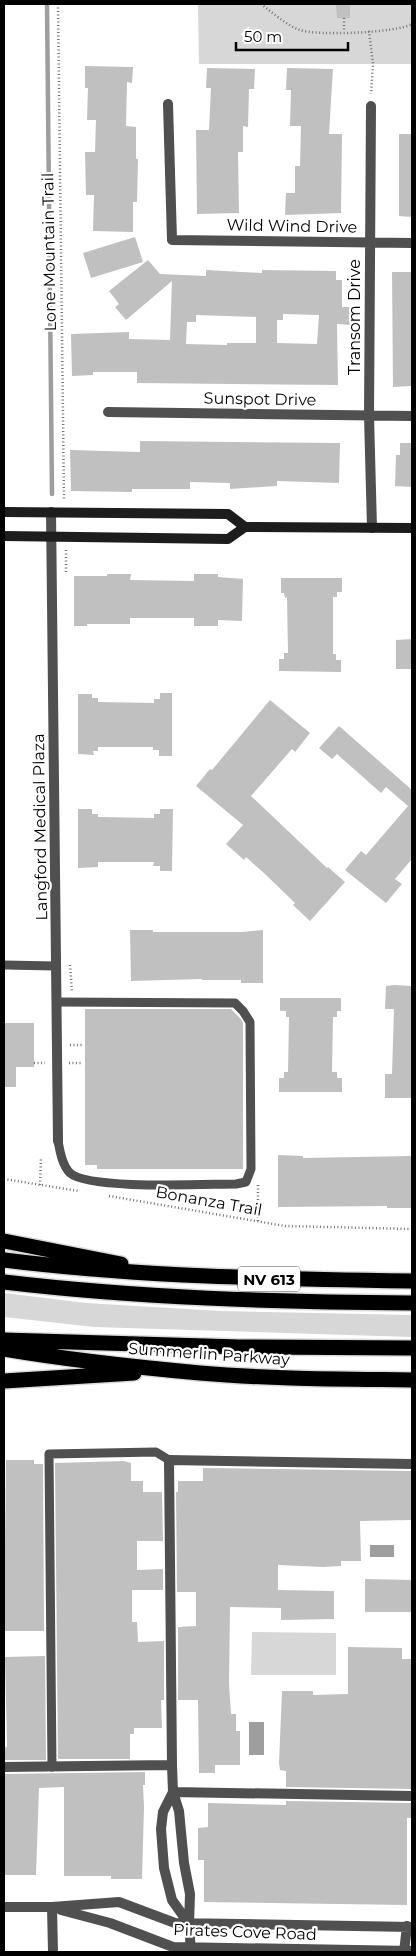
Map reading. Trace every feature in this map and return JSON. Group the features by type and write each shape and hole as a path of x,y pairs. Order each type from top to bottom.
{"highway":[{"path":"4,1241 176,1275"},
{"name":"NV 613","path":"4,1260 102,1271 176,1275 412,1281"},
{"path":"4,1282 124,1294 190,1298 412,1303"},
{"path":"4,1340 239,1347 412,1348"},
{"name":"Summerlin Parkway","path":"4,1349 89,1361 177,1370 321,1379 412,1380"},
{"path":"4,1381 177,1370"}],"main road":[{"path":"4,512 228,514 245,526 412,528"},
{"path":"4,536 228,539 245,526"}],"street":[{"name":"Wild Wind Drive","path":"168,104 172,240 412,242"},
{"name":"Transom Drive","path":"371,106 369,416 372,528"},
{"name":"Sunspot Drive","path":"108,412 412,416"},
{"name":"Langford Medical Plaza","path":"51,512 58,1141"},
{"path":"192,1950 189,1924 190,1894 184,1863 179,1811 173,1792 169,1460 412,1464"},
{"path":"4,1767 172,1766"},
{"path":"173,1792 412,1796"},
{"path":"173,1792 163,1812 161,1830 164,1868 172,1900 189,1924"},
{"name":"Pirates Cove Road","path":"4,1907 52,1908 119,1902 175,1924 410,1926"},
{"path":"52,1908 53,1952"},
{"name":"Pirates Cove Road","path":"52,1908 110,1924 173,1947 192,1950 407,1951"},
{"path":"407,1951 410,1926"}],"lane":[{"path":"4,965 56,966"},
{"path":"57,1002 235,1003 244,1010 250,1022 251,1168 246,1182 236,1184 130,1184 87,1180 70,1173 62,1160 58,1141"},
{"path":"52,1768 49,1454 156,1452 169,1460"}],"path":[{"name":"Lone Mountain Trail","path":"58,4 63,499"},
{"path":"261,4 280,19 300,30 325,33 369,31 406,27 412,24"},
{"path":"344,18 344,32"},
{"path":"369,31 373,64 371,106"},
{"path":"70,1045 83,1045"},
{"path":"34,1063 41,1063"},
{"path":"69,1063 83,1063"},
{"path":"40,1185 41,1159"},
{"path":"258,1176 258,1221"},
{"path":"4,1179 86,1192"},
{"name":"Bonanza Trail","path":"104,1195 294,1227 412,1229"}],"shaded area":[{"path":"198,4 412,4 412,64 199,64"},
{"path":"4,1293 86,1303 220,1311 412,1315 412,1337 94,1327 4,1317"},
{"path":"370,1545 394,1545 394,1557 370,1557"},
{"path":"252,1632 336,1633 336,1675 251,1675"},
{"path":"249,1722 264,1722 264,1755 249,1755"}],"building":[{"path":"350,4 350,18 337,18 336,5"},
{"path":"85,66 133,67 132,83 127,82 126,126 136,127 136,159 138,159 137,202 133,202 133,232 93,231 94,195 86,195 85,152 95,152 96,120 87,120 88,88 85,88"},
{"path":"207,68 255,69 254,89 249,89 248,127 243,126 243,152 238,152 239,213 197,214 196,130 209,130 211,88 206,88"},
{"path":"287,68 333,69 329,134 342,134 341,213 285,215 286,193 295,193 295,166 300,166 301,126 290,126 291,90 286,90"},
{"path":"399,134 412,134 412,217 399,216"},
{"path":"135,237 143,262 91,278 83,253"},
{"path":"148,260 160,274 206,276 206,270 262,273 262,270 336,271 336,280 342,280 342,307 350,307 350,325 337,324 338,385 137,383 137,372 93,372 93,375 72,376 71,334 129,332 129,339 170,340 172,281 126,320 115,307 119,304 109,291","holes":["283,314 319,315 317,344 277,343 277,320 283,320","196,315 256,317 256,343 227,343 227,345 186,344 187,322 196,322"]},
{"path":"392,272 412,272 412,386 393,387"},
{"path":"140,441 340,443 339,483 277,481 277,486 230,489 230,483 190,482 190,489 132,489 132,492 71,491 70,450 140,452"},
{"path":"400,443 412,443 412,487 395,486 396,455 400,455"},
{"path":"107,574 131,574 130,580 194,581 194,574 218,574 218,577 243,579 242,621 218,620 218,626 194,626 194,618 130,618 130,624 87,624 87,626 74,626 74,576 107,576"},
{"path":"281,578 342,578 342,592 337,592 337,597 333,597 333,654 336,654 336,660 341,660 341,672 279,671 279,659 284,659 284,653 288,653 287,597 285,598 284,593 281,593"},
{"path":"412,639 412,669 396,669 396,640"},
{"path":"160,693 172,693 172,756 159,756 159,750 153,750 153,747 98,747 98,751 93,751 94,755 78,754 78,694 92,694 92,698 98,698 98,702 154,703 154,699 160,699"},
{"path":"270,700 310,733 295,752 292,749 251,796 327,868 345,882 310,921 293,905 295,903 265,874 246,857 244,860 226,844 243,825 196,786 210,769 212,770"},
{"path":"339,726 412,790 412,859 395,879 402,884 386,903 345,870 361,851 366,855 408,806 386,787 381,793 337,754 332,759 319,748"},
{"path":"78,809 92,809 92,814 98,814 98,817 154,818 154,814 160,814 160,809 173,809 172,871 160,871 160,866 153,866 154,862 98,862 98,867 78,868"},
{"path":"130,930 153,930 153,932 241,932 263,930 263,983 241,983 241,980 202,979 131,981"},
{"path":"386,986 412,986 412,1098 385,1098 385,1074 392,1074 394,1009 385,1009"},
{"path":"280,998 341,998 341,1011 337,1011 337,1017 333,1017 332,1072 337,1072 337,1078 342,1078 342,1092 279,1092 279,1078 284,1078 284,1072 288,1072 289,1017 286,1017 286,1011 280,1011"},
{"path":"85,1009 231,1009 241,1019 243,1023 243,1169 97,1169 97,1165 85,1165"},
{"path":"4,1023 34,1023 34,1067 16,1067 16,1087 4,1087"},
{"path":"278,1155 303,1156 303,1158 411,1156 412,1208 387,1208 387,1206 278,1207"},
{"path":"6,1460 34,1460 34,1464 43,1464 44,1631 4,1631"},
{"path":"124,1461 131,1463 131,1481 143,1481 143,1492 162,1492 163,1541 137,1541 137,1570 163,1569 163,1590 132,1590 132,1622 137,1622 138,1642 164,1641 164,1700 161,1700 162,1728 134,1728 134,1734 130,1734 130,1759 58,1759 55,1463"},
{"path":"203,1468 412,1471 412,1520 360,1521 361,1561 341,1561 341,1566 323,1567 278,1565 278,1590 334,1591 334,1619 281,1620 281,1608 230,1607 229,1684 231,1714 236,1714 236,1731 240,1731 240,1765 215,1765 215,1773 199,1773 198,1700 178,1700 178,1627 196,1626 196,1592 177,1592 176,1492 178,1492 178,1481 203,1481"},
{"path":"365,1579 412,1580 412,1612 365,1612"},
{"path":"348,1647 402,1648 402,1659 412,1659 412,1789 286,1787 286,1771 280,1770 279,1763 282,1691 313,1691 313,1695 348,1694"},
{"path":"45,1656 46,1760 4,1760 4,1747 7,1747 5,1657"},
{"path":"145,1772 145,1785 143,1785 142,1879 111,1879 111,1876 64,1876 64,1787 39,1788 36,1875 4,1875 4,1774"},
{"path":"286,1801 412,1803 412,1818 407,1818 407,1905 204,1902 204,1860 198,1860 198,1828 208,1827 208,1803 286,1805"}],"waterway":[{"path":"47,4 52,494"}]}
